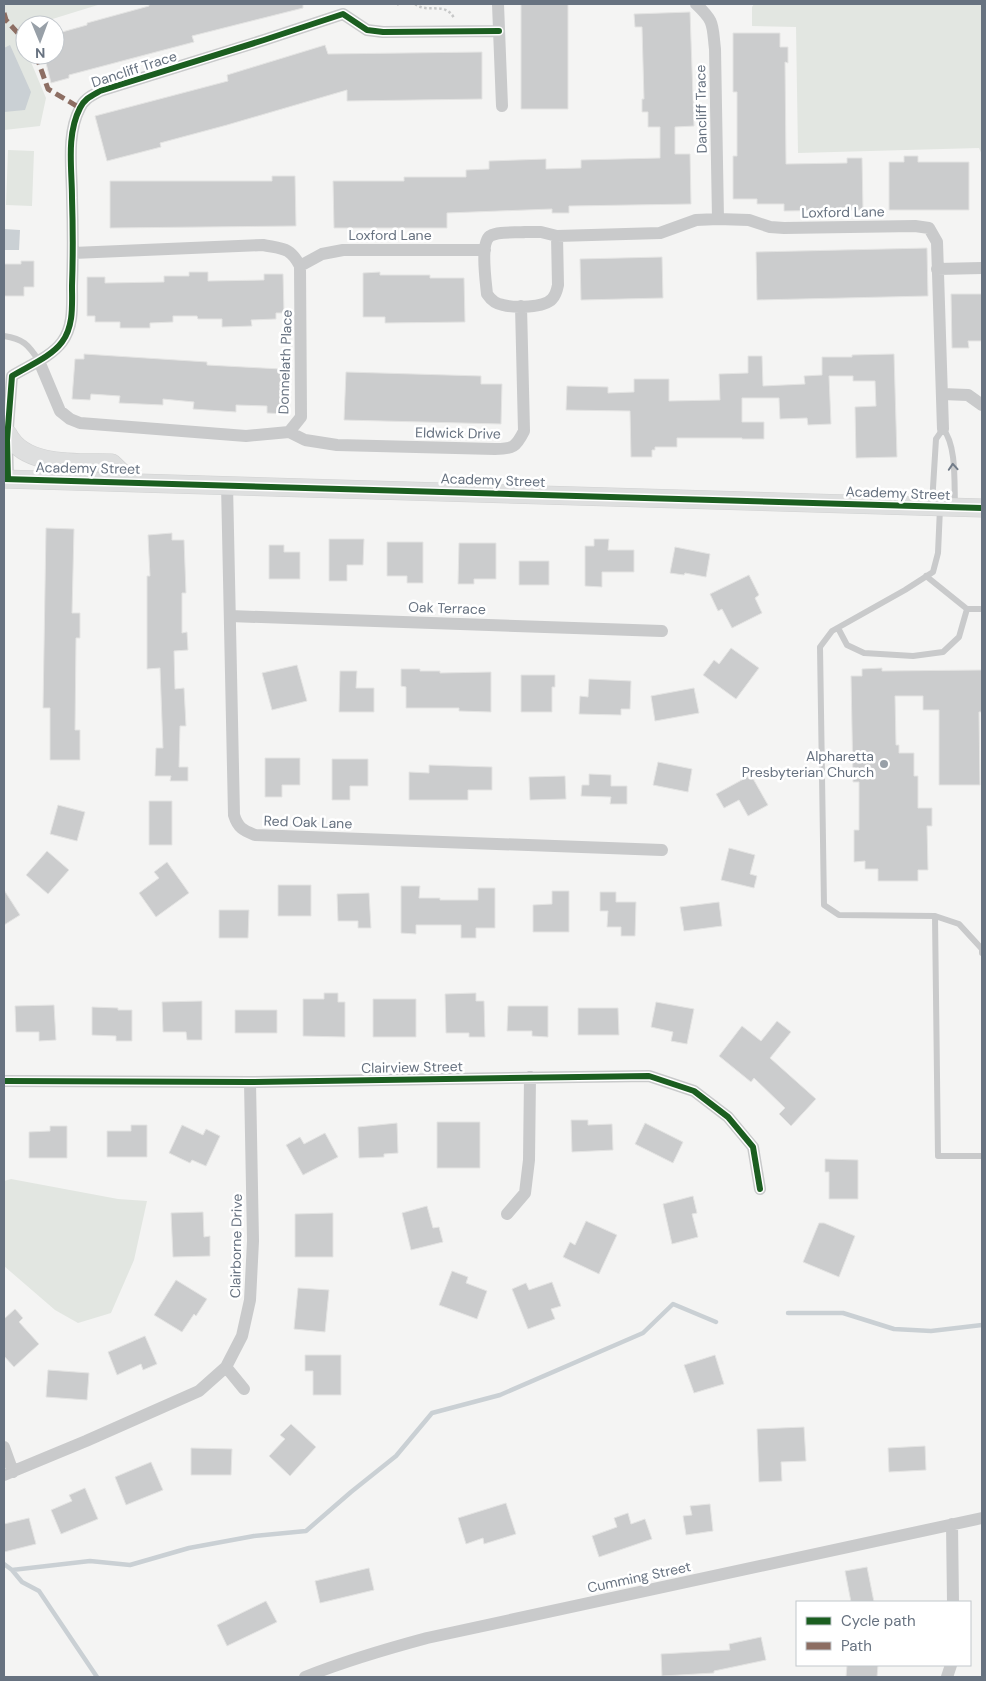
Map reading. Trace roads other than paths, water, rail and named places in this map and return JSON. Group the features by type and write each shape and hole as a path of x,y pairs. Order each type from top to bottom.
{"street":[{"path":"498,4 502,106"},
{"name":"Dancliff Trace","path":"696,4 710,16 715,49 718,219"},
{"name":"Dancliff Trace","path":"6,479 8,376 38,361 62,342 69,328 72,310 73,253 71,144 74,124 86,98 100,91 264,40 343,9 367,30 383,32 499,31"},
{"name":"Loxford Lane","path":"300,266 322,254 343,250 485,250 487,239 495,234 541,232 557,236 660,233 696,220 749,220 770,227 784,228 881,226 929,228 937,242 943,429"},
{"path":"485,250 486,294 491,300 503,305 542,305 552,300 557,292 557,236"},
{"path":"73,253 264,245 287,250 294,255 300,266"},
{"name":"Donnelath Place","path":"38,361 60,411 70,419 80,423 246,436 289,432 301,417 300,266"},
{"path":"937,269 982,268"},
{"name":"Eldwick Drive","path":"289,432 305,440 336,445 508,449 517,444 524,431 521,306"},
{"path":"942,394 968,395 982,405"},
{"path":"7,426 12,441 32,457 45,460 112,463 131,481"},
{"name":"Academy Street","path":"6,479 131,481 982,508"},
{"name":"Red Oak Lane","path":"227,484 234,815 237,824 242,830 255,834 662,850"},
{"name":"Oak Terrace","path":"230,616 662,631"},
{"name":"Clairview Street","path":"4,1081 250,1082 649,1076 694,1091 728,1116 753,1147 760,1188"},
{"path":"507,1214 525,1193 529,1160 530,1077"},
{"name":"Clairborne Drive","path":"8,1473 199,1390 226,1367 242,1336 250,1300 253,1241 250,1082"},
{"path":"226,1367 244,1389"},
{"path":"4,1447 8,1473"},
{"name":"Cumming Street","path":"305,1677 334,1665 427,1638 982,1518"},
{"path":"952,1524 953,1601"}],"lane":[{"path":"4,336 18,338 30,346 38,361"},
{"path":"943,507 936,439 943,429 947,434 952,450 938,553 933,572 832,631 820,647 824,905 839,915 935,916 959,924 982,950 982,953"},
{"path":"926,576 967,609 982,609"},
{"path":"838,628 847,645 864,653 913,656 943,652 959,637 967,609"},
{"path":"935,916 938,1156 982,1156"}],"waterway":[{"path":"12,1570 90,1561 130,1565 189,1548 254,1536 306,1531 396,1456 432,1413 500,1395 643,1333 673,1304 716,1322"},
{"path":"788,1313 843,1313 894,1329 931,1331 982,1325"},
{"path":"4,1564 22,1582 39,1591 97,1677"}],"place":[{"name":"Alpharetta Presbyterian Church","path":"884,764"}]}
